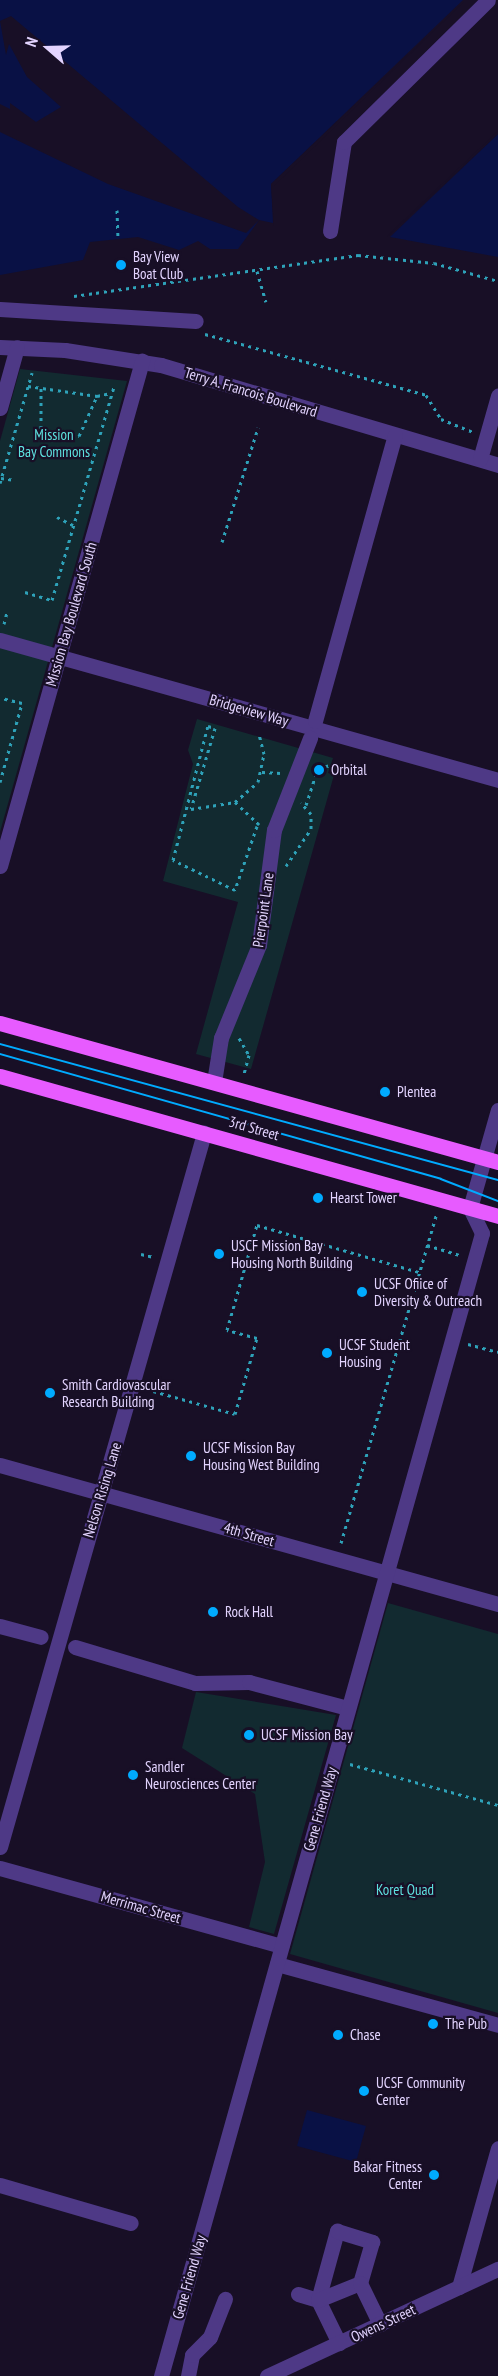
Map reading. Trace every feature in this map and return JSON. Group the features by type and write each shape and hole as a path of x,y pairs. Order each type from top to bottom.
{"main road":[{"path":"0,1023 491,1160"},
{"name":"3rd Street","path":"0,1076 498,1216"}],"street":[{"path":"330,231 344,142 488,0"},
{"path":"0,309 197,327"},
{"name":"Terry A. Francois Boulevard","path":"0,347 142,361 498,465"},
{"path":"0,408 18,347"},
{"name":"Mission Bay Boulevard South","path":"0,866 142,361"},
{"path":"480,459 498,396"},
{"path":"315,721 395,435"},
{"name":"Bridgeview Way","path":"0,640 498,780"},
{"name":"Pierpoint Lane","path":"214,1082 225,1029 259,945 276,825 289,798 310,738"},
{"path":"470,1208 491,1160 498,1110"},
{"name":"Nelson Rising Lane","path":"0,1847 204,1133"},
{"name":"Gene Friend Way","path":"161,2376 482,1233 470,1208"},
{"name":"4th Street","path":"0,1465 498,1604"},
{"path":"0,1626 41,1637"},
{"path":"75,1647 195,1683 249,1682 348,1707"},
{"name":"Merrimac Street","path":"0,1868 281,1946"},
{"path":"277,1964 498,2025"},
{"path":"459,2287 491,2195 498,2148"},
{"path":"0,2185 131,2223"},
{"path":"339,2343 318,2300 338,2231 372,2242 360,2283 380,2324"},
{"name":"Owens Street","path":"267,2376 498,2270"},
{"path":"298,2294 318,2300 360,2283"},
{"path":"188,2376 192,2355 210,2337 225,2299"}],"path":[{"path":"117,210 118,239"},
{"path":"87,295 358,255 434,263 498,281"},
{"path":"257,271 266,302"},
{"path":"197,327 426,395 441,419 472,432"},
{"path":"0,483 32,373"},
{"path":"28,386 97,396 111,393"},
{"path":"25,592 52,600 114,386"},
{"path":"41,388 41,432 78,436 97,396"},
{"path":"222,542 258,428"},
{"path":"2,478 15,480"},
{"path":"57,517 73,525"},
{"path":"0,782 22,703 2,698"},
{"path":"257,824 246,865 235,890 211,883 200,869 176,865 174,845 208,726 214,728 191,809 235,802 258,782 263,769 259,734"},
{"path":"269,865 289,866 304,844 311,829 306,805 318,768"},
{"path":"289,798 306,805"},
{"path":"235,802 257,824 276,825"},
{"path":"225,1029 247,1048 244,1074"},
{"path":"337,1559 436,1213"},
{"path":"133,1385 236,1414 257,1338 227,1330 257,1226 420,1272"},
{"path":"427,1245 474,1260"},
{"path":"452,1340 498,1352"},
{"path":"334,1760 498,1805"}],"green space":[{"name":"Mission Bay Commons","path":"20,369 127,381 0,832 0,441"},
{"path":"197,719 333,758 328,773 334,775 251,1069 196,1054 238,902 163,881 193,764 188,750"},
{"name":"Koret Quad","path":"388,1603 498,1634 498,2013 290,1954"},
{"path":"196,1692 336,1715 274,1934 249,1927 265,1862 255,1794 182,1748"}],"shaded area":[{"path":"0,0 463,0 271,184 273,223 259,220 238,249 210,249 198,241 179,250 138,237 90,242 83,260 0,275"},
{"path":"498,134 498,257 390,237"},
{"path":"307,2110 366,2126 356,2162 297,2146"}],"pier":[{"path":"466,0 274,186 274,226 271,184"},
{"path":"11,16 238,207 259,220 246,233 108,184 0,132 0,104 10,109 10,103 36,122 61,107 27,77 9,44 6,55 0,21"},
{"path":"498,131 498,134 387,237 388,235"}],"tram line":[{"path":"0,1044 498,1180"},
{"path":"0,1054 441,1179 498,1201"}],"place":[{"name":"Bay View Boat Club","path":"121,265"},
{"name":"Orbital","path":"319,770"},
{"name":"Plentea","path":"385,1092"},
{"name":"Hearst Tower","path":"318,1198"},
{"name":"USCF Mission Bay Housing North Building","path":"219,1254"},
{"name":"UCSF Ofiice of Diversity & Outreach","path":"362,1292"},
{"name":"UCSF Student Housing","path":"327,1353"},
{"name":"Smith Cardiovascular Research Building","path":"50,1393"},
{"name":"UCSF Mission Bay Housing West Building","path":"191,1456"},
{"name":"Rock Hall","path":"213,1612"},
{"name":"UCSF Mission Bay","path":"249,1735"},
{"name":"Sandler Neurosciences Center","path":"133,1775"},
{"name":"The Pub","path":"433,2024"},
{"name":"Chase","path":"338,2035"},
{"name":"UCSF Community Center","path":"364,2091"},
{"name":"Bakar Fitness Center","path":"434,2175"}]}
